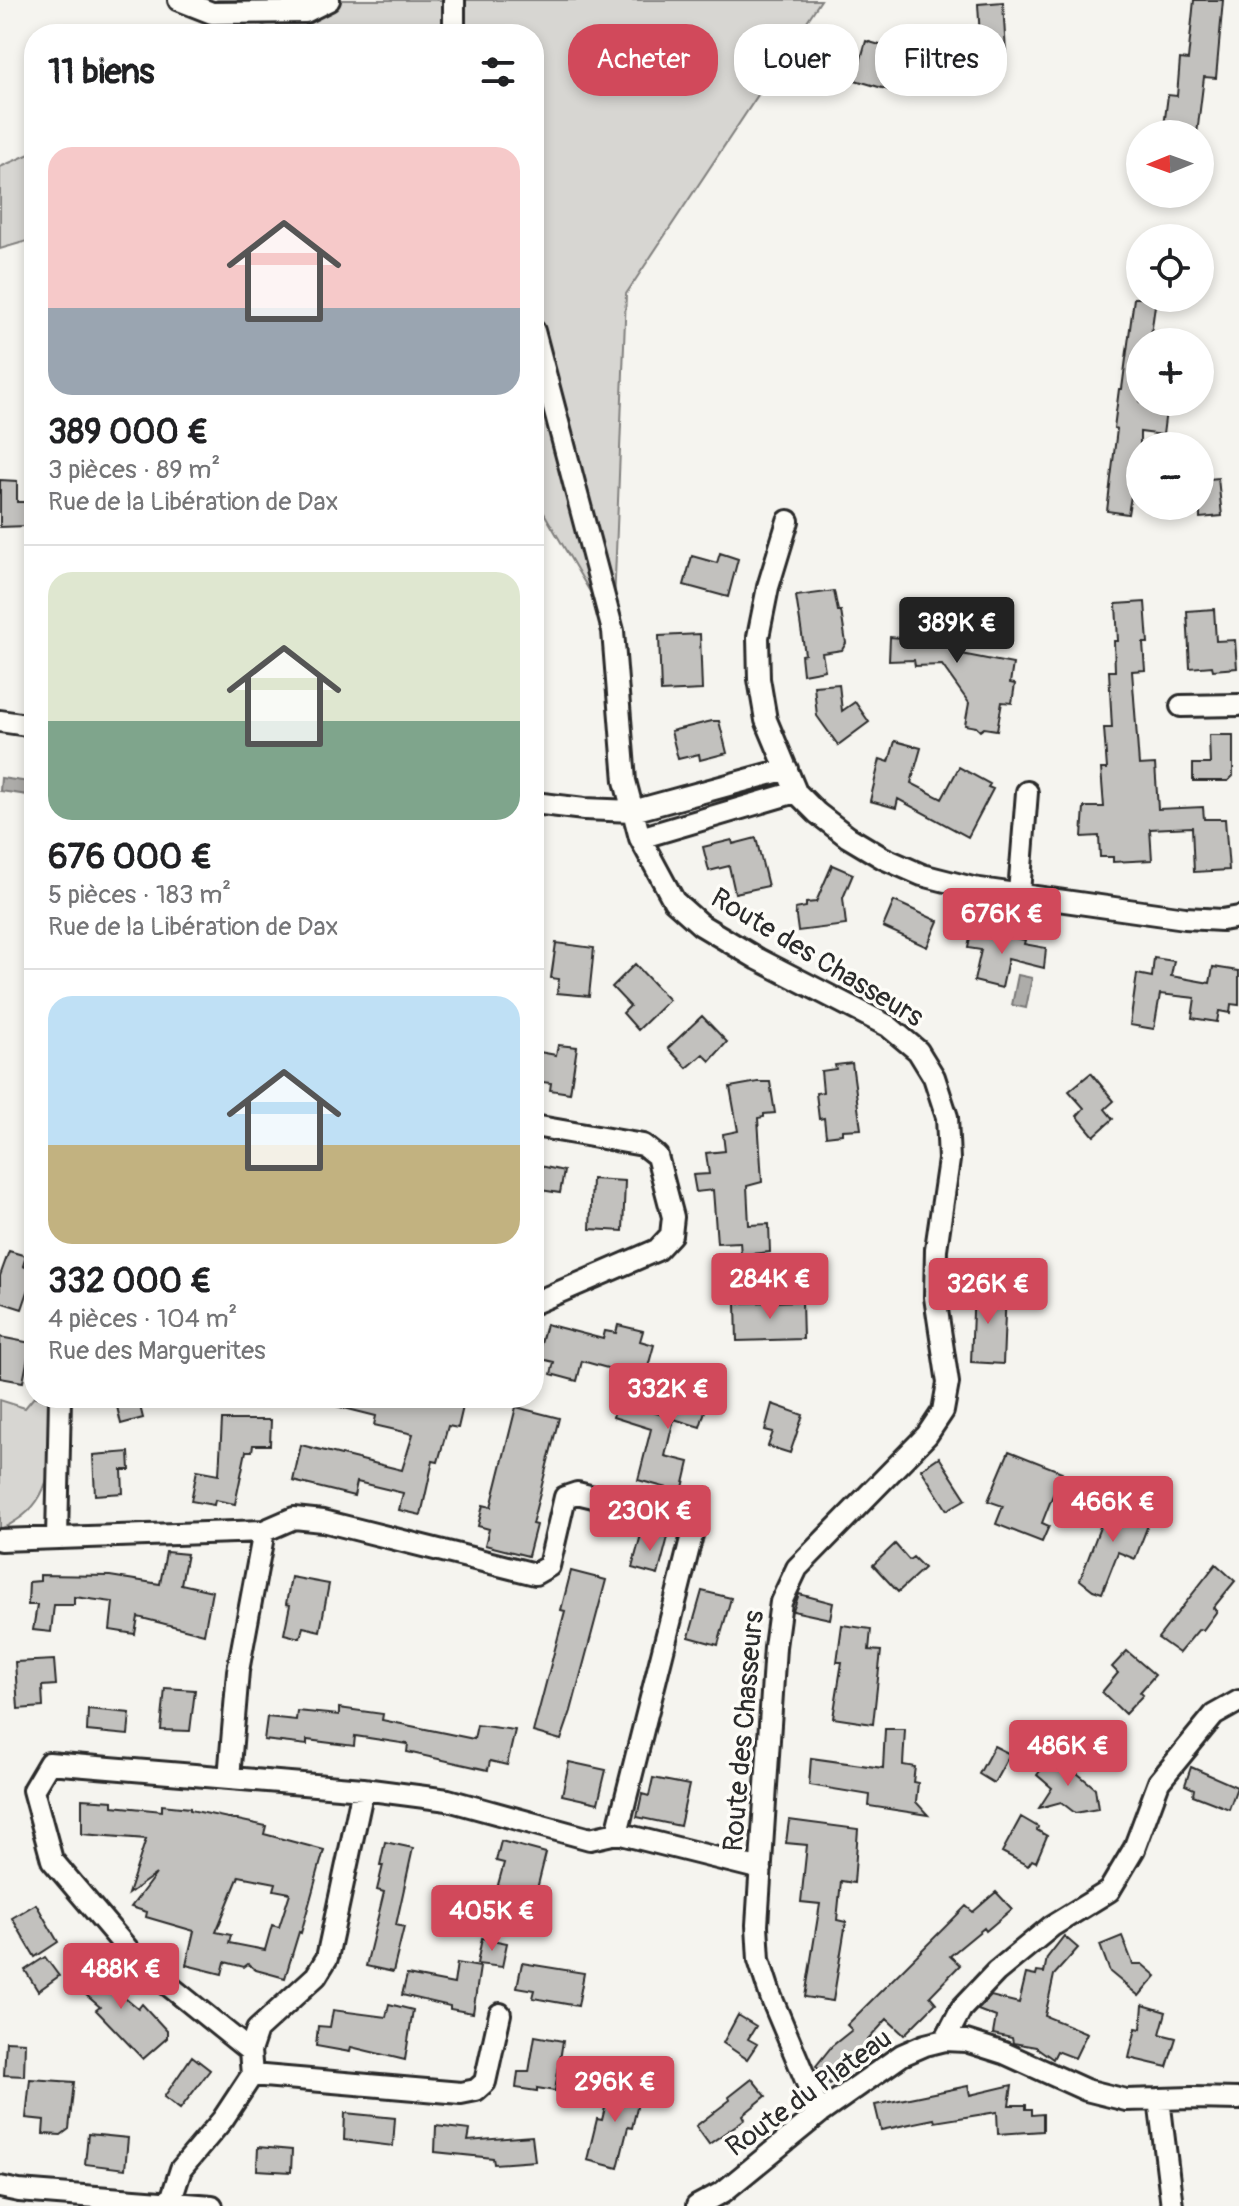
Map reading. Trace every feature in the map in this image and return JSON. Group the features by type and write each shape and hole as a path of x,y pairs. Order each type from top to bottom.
{"street":[{"path":"179,0 212,13 305,12 329,0"},
{"path":"454,0 454,24"},
{"name":"Route des Chasseurs","path":"544,369 613,631 625,781 640,838 674,901 701,925 758,959 888,1026 918,1051 934,1077 947,1117 949,1160 936,1249 935,1281 948,1383 943,1411 927,1435 797,1568 781,1602 775,1647 757,1925 759,1960 771,1997 821,2112"},
{"path":"788,521 768,587 758,637 759,679 766,720 796,792 817,813 883,858 922,875 973,888 1185,918 1222,920 1239,917"},
{"path":"1181,706 1239,705"},
{"path":"0,721 24,725"},
{"path":"544,804 633,811 787,769"},
{"path":"640,838 796,792"},
{"path":"1019,893 1027,792"},
{"path":"544,1128 643,1145 657,1156 673,1217 671,1235 657,1250 544,1299"},
{"path":"57,1538 60,1408"},
{"path":"0,1540 264,1531 294,1518 323,1521 535,1574 549,1566 565,1497 577,1493 681,1518 692,1535 617,1833"},
{"path":"229,1778 238,1671 264,1531"},
{"path":"945,2040 961,2009 996,1972 1052,1926 1109,1891 1134,1849 1159,1782 1214,1715 1239,1701"},
{"path":"250,2051 136,1959 52,1860 33,1790 49,1763 363,1789 448,1800 590,1839 617,1833 761,1869"},
{"path":"179,2204 181,2169 223,2119 252,2075 250,2051 257,2030 316,1976 327,1958 363,1789"},
{"path":"252,2075 461,2093 476,2090 485,2082 500,2014"},
{"name":"Route du Plateau","path":"697,2206 723,2192 821,2112 902,2055 945,2040 966,2041 1004,2053 1086,2090 1126,2100 1239,2099"},
{"path":"1159,2099 1172,2206"},
{"path":"0,2187 212,2206"}],"shaded area":[{"path":"219,0 821,0 805,24 734,24 734,96 757,96 626,294 613,631 544,513 544,24 261,24"},
{"path":"24,156 24,242 0,249 0,167"},
{"path":"1,778 24,781 24,794 0,791"},
{"path":"1018,975 1032,978 1026,1008 1012,1005"},
{"path":"0,1400 24,1408 50,1408 51,1449 50,1466 40,1496 31,1509 0,1529"}],"building":[{"path":"1194,0 1223,0 1216,78 1204,77 1199,120 1165,120 1168,95 1177,96 1180,59 1188,60"},
{"path":"1003,2 1004,24 979,24 978,4"},
{"path":"866,41 875,44 875,86 859,81 859,66"},
{"path":"1132,312 1154,312 1152,328 1130,328"},
{"path":"1126,359 1126,416 1165,416 1163,432 1126,432 1126,514 1107,511 1117,429 1114,428 1119,389 1122,389"},
{"path":"1214,478 1218,478 1222,516 1214,517"},
{"path":"0,480 17,481 17,502 24,502 24,526 0,527"},
{"path":"720,553 738,559 728,597 684,585 692,556 717,563"},
{"path":"834,591 846,643 842,650 822,653 825,670 803,674 801,655 805,654 796,596"},
{"path":"943,601 944,632 955,632 956,653 1013,664 1010,683 1015,684 1012,703 1002,702 997,730 984,728 980,731 965,725 969,703 942,665 915,666 914,660 889,661 890,637 914,639 912,603"},
{"path":"1145,602 1148,643 1143,643 1145,670 1132,671 1139,765 1155,764 1158,809 1203,807 1204,819 1225,819 1229,870 1194,872 1192,827 1150,829 1152,860 1113,862 1113,857 1100,857 1099,836 1082,837 1084,807 1104,807 1101,769 1107,769 1104,728 1112,728 1109,671 1115,671 1114,641 1118,641 1116,604"},
{"path":"1214,609 1216,641 1235,640 1237,668 1190,668 1187,611"},
{"path":"700,634 702,690 661,692 659,636"},
{"path":"839,684 842,711 855,702 869,722 838,745 817,716 814,686"},
{"path":"719,721 727,753 700,760 699,754 678,759 671,731"},
{"path":"1209,735 1233,735 1233,776 1228,781 1193,781 1193,764 1210,764"},
{"path":"895,741 921,748 911,783 942,799 959,767 990,784 988,787 993,789 968,837 898,799 896,808 870,801 880,759 889,762"},
{"path":"756,838 768,886 735,893 729,866 709,871 703,847"},
{"path":"832,865 853,874 843,898 846,925 798,931 795,909 816,902"},
{"path":"894,901 938,921 927,947 883,927"},
{"path":"972,929 1025,940 1024,944 1046,948 1044,968 1008,959 1002,988 974,981 981,950 968,948"},
{"path":"556,943 594,948 589,996 557,993 559,979 551,978"},
{"path":"1154,958 1174,961 1171,976 1210,983 1213,967 1239,971 1239,1005 1231,1004 1230,1013 1219,1011 1217,1022 1192,1018 1195,998 1160,994 1154,1029 1130,1025 1137,974 1152,977"},
{"path":"635,964 669,1000 638,1030 623,1013 630,1006 612,987"},
{"path":"702,1016 727,1042 710,1061 703,1054 687,1068 668,1048"},
{"path":"558,1045 577,1047 570,1093 550,1090 551,1083 544,1082 544,1053 556,1055"},
{"path":"852,1063 861,1129 842,1130 842,1134 826,1136 824,1118 819,1119 816,1093 823,1092 821,1071"},
{"path":"1091,1073 1114,1101 1105,1109 1113,1119 1094,1136 1077,1116 1084,1108 1069,1091"},
{"path":"770,1082 775,1113 758,1118 762,1182 747,1186 749,1225 769,1224 770,1252 741,1255 740,1242 717,1243 713,1190 696,1192 693,1175 709,1174 706,1153 725,1151 723,1134 738,1131 730,1087"},
{"path":"544,1167 564,1171 560,1193 544,1191"},
{"path":"592,1179 625,1181 623,1231 590,1229"},
{"path":"9,1251 24,1255 22,1309 0,1302 0,1276"},
{"path":"974,1287 1006,1289 1003,1364 971,1362"},
{"path":"802,1301 803,1339 737,1341 736,1303"},
{"path":"546,1324 603,1339 605,1331 616,1333 618,1325 643,1331 640,1341 654,1345 646,1374 635,1371 633,1375 582,1361 577,1381 551,1374 554,1362 544,1360"},
{"path":"0,1337 24,1342 23,1382 0,1378"},
{"path":"687,1374 714,1382 700,1427 674,1419 665,1456 689,1462 682,1492 638,1480 651,1429 613,1417 617,1403 664,1415 672,1386 683,1389"},
{"path":"772,1404 803,1415 790,1453 768,1446 773,1432 765,1430"},
{"path":"117,1408 140,1408 143,1418 121,1424"},
{"path":"344,1408 463,1408 458,1428 448,1426 438,1462 433,1461 421,1515 399,1510 403,1493 357,1482 354,1496 293,1481 301,1445 402,1470 413,1434 374,1425 376,1416"},
{"path":"516,1408 559,1418 532,1524 536,1525 528,1556 485,1545 489,1529 478,1526 483,1505 491,1507"},
{"path":"222,1420 271,1420 270,1445 253,1445 252,1451 246,1451 235,1504 215,1500 214,1505 191,1501 197,1470 219,1474"},
{"path":"1009,1451 1062,1472 1042,1523 1049,1526 1042,1542 996,1524 1003,1506 988,1501"},
{"path":"129,1452 130,1470 122,1470 123,1493 95,1495 93,1455"},
{"path":"939,1457 966,1499 947,1510 921,1469"},
{"path":"1111,1498 1134,1508 1131,1518 1148,1525 1135,1559 1118,1552 1102,1593 1080,1580"},
{"path":"642,1531 668,1537 658,1575 632,1568"},
{"path":"895,1544 909,1560 913,1557 924,1568 898,1592 873,1565"},
{"path":"166,1552 187,1554 181,1584 212,1591 204,1634 138,1617 135,1634 110,1630 113,1602 74,1597 74,1605 54,1605 51,1632 33,1630 37,1605 28,1605 29,1582 40,1581 40,1575 110,1576 160,1584"},
{"path":"1216,1564 1235,1581 1213,1608 1217,1611 1203,1630 1199,1629 1179,1653 1158,1638"},
{"path":"571,1571 606,1580 561,1740 533,1732 565,1611 561,1610"},
{"path":"291,1577 329,1584 320,1631 303,1627 300,1638 284,1634 290,1605 286,1604"},
{"path":"702,1591 731,1598 718,1645 689,1637"},
{"path":"799,1594 833,1603 830,1619 793,1611"},
{"path":"842,1625 871,1629 869,1650 881,1651 873,1724 833,1718 842,1662 837,1662"},
{"path":"1127,1651 1155,1675 1140,1692 1143,1695 1125,1714 1102,1692 1118,1673 1112,1667"},
{"path":"54,1660 56,1685 42,1686 43,1707 18,1709 15,1662"},
{"path":"165,1688 195,1690 190,1731 161,1730"},
{"path":"339,1708 383,1714 382,1720 474,1739 477,1725 515,1730 507,1765 490,1761 488,1770 407,1752 408,1744 355,1736 354,1746 307,1740 307,1745 264,1740 267,1717 296,1720 297,1711 339,1715"},
{"path":"88,1709 130,1713 128,1735 87,1731"},
{"path":"885,1729 905,1729 903,1765 915,1767 913,1782 918,1783 916,1802 928,1815 869,1806 870,1795 809,1785 811,1758 883,1768"},
{"path":"994,1746 1010,1754 994,1783 979,1774"},
{"path":"1051,1757 1058,1763 1060,1759 1095,1788 1098,1809 1075,1813 1061,1802 1039,1808 1052,1788 1037,1775"},
{"path":"569,1762 606,1770 598,1803 562,1795"},
{"path":"1191,1767 1237,1787 1229,1809 1193,1795 1194,1789 1185,1785"},
{"path":"653,1778 689,1785 680,1826 637,1817 642,1794 649,1796"},
{"path":"82,1799 113,1801 113,1806 162,1811 162,1805 190,1808 266,1826 264,1834 324,1850 285,1978 256,1970 248,1964 244,1967 225,1962 222,1974 186,1965 194,1931 146,1917 147,1912 131,1907 156,1874 128,1894 146,1839 82,1834","holes":["239,1876 276,1883 274,1890 290,1893 279,1927 272,1925 265,1950 229,1943 231,1935 216,1932"]},
{"path":"1021,1817 1047,1836 1036,1862 1032,1860 1028,1866 1002,1852"},
{"path":"789,1820 858,1829 854,1883 841,1881 837,1920 846,1922 833,2001 805,1997 820,1904 801,1902 807,1845 786,1843"},
{"path":"501,1841 546,1853 531,1913 493,1903 504,1863 496,1861"},
{"path":"385,1842 413,1848 396,1925 404,1927 393,1972 366,1966 384,1892 377,1890"},
{"path":"996,1892 1012,1909 950,1956 960,1965 930,1996 936,2003 904,2035 887,2019 867,2041 875,2052 830,2084 816,2066 832,2046 852,2030 847,2025 966,1906 973,1912"},
{"path":"36,1904 58,1942 35,1957 12,1918"},
{"path":"1064,1936 1078,1948 1054,1975 1045,2016 1087,2033 1075,2058 1057,2051 1053,2059 1036,2047 1013,2043 1012,2038 993,2034 996,2017 978,2010 991,1996 1019,2003 1026,1974 1036,1976 1037,1972 1044,1973 1047,1958"},
{"path":"1122,1936 1133,1964 1142,1964 1156,1976 1139,1996 1110,1972 1100,1945"},
{"path":"482,1938 507,1943 502,1967 477,1964"},
{"path":"45,1957 59,1976 38,1991 25,1970"},
{"path":"89,1960 117,1984 114,1989 138,2009 142,2004 167,2031 167,2038 143,2059 96,2010 100,2007 71,1982"},
{"path":"457,1963 480,1967 473,2013 402,1995 407,1975 454,1984"},
{"path":"522,1963 584,1973 578,2006 533,1998 535,1990 517,1987"},
{"path":"389,2004 413,2010 405,2060 351,2047 350,2052 316,2046 318,2026 330,2027 333,2010 386,2017"},
{"path":"1143,2005 1166,2012 1160,2034 1176,2038 1167,2067 1129,2058 1136,2028 1141,2029"},
{"path":"738,2015 756,2026 748,2039 757,2044 747,2059 723,2043"},
{"path":"535,2036 563,2041 555,2091 516,2088 518,2072 529,2072"},
{"path":"6,2041 25,2042 24,2076 4,2075"},
{"path":"192,2056 210,2070 180,2109 164,2097"},
{"path":"30,2079 74,2082 69,2129 61,2135 43,2134 44,2120 26,2118"},
{"path":"612,2079 642,2086 618,2168 587,2160 597,2119 602,2120"},
{"path":"752,2079 766,2096 743,2115 745,2119 709,2144 696,2126"},
{"path":"1012,2085 1009,2105 1026,2105 1026,2109 1032,2109 1032,2115 1043,2114 1043,2131 998,2134 997,2112 935,2122 934,2119 881,2130 875,2105 968,2086 970,2095"},
{"path":"345,2113 395,2118 393,2146 344,2140"},
{"path":"436,2126 470,2130 468,2141 532,2136 535,2161 494,2164 493,2158 435,2152"},
{"path":"88,2134 128,2138 125,2169 85,2164"},
{"path":"258,2147 292,2150 291,2172 257,2170"}]}
